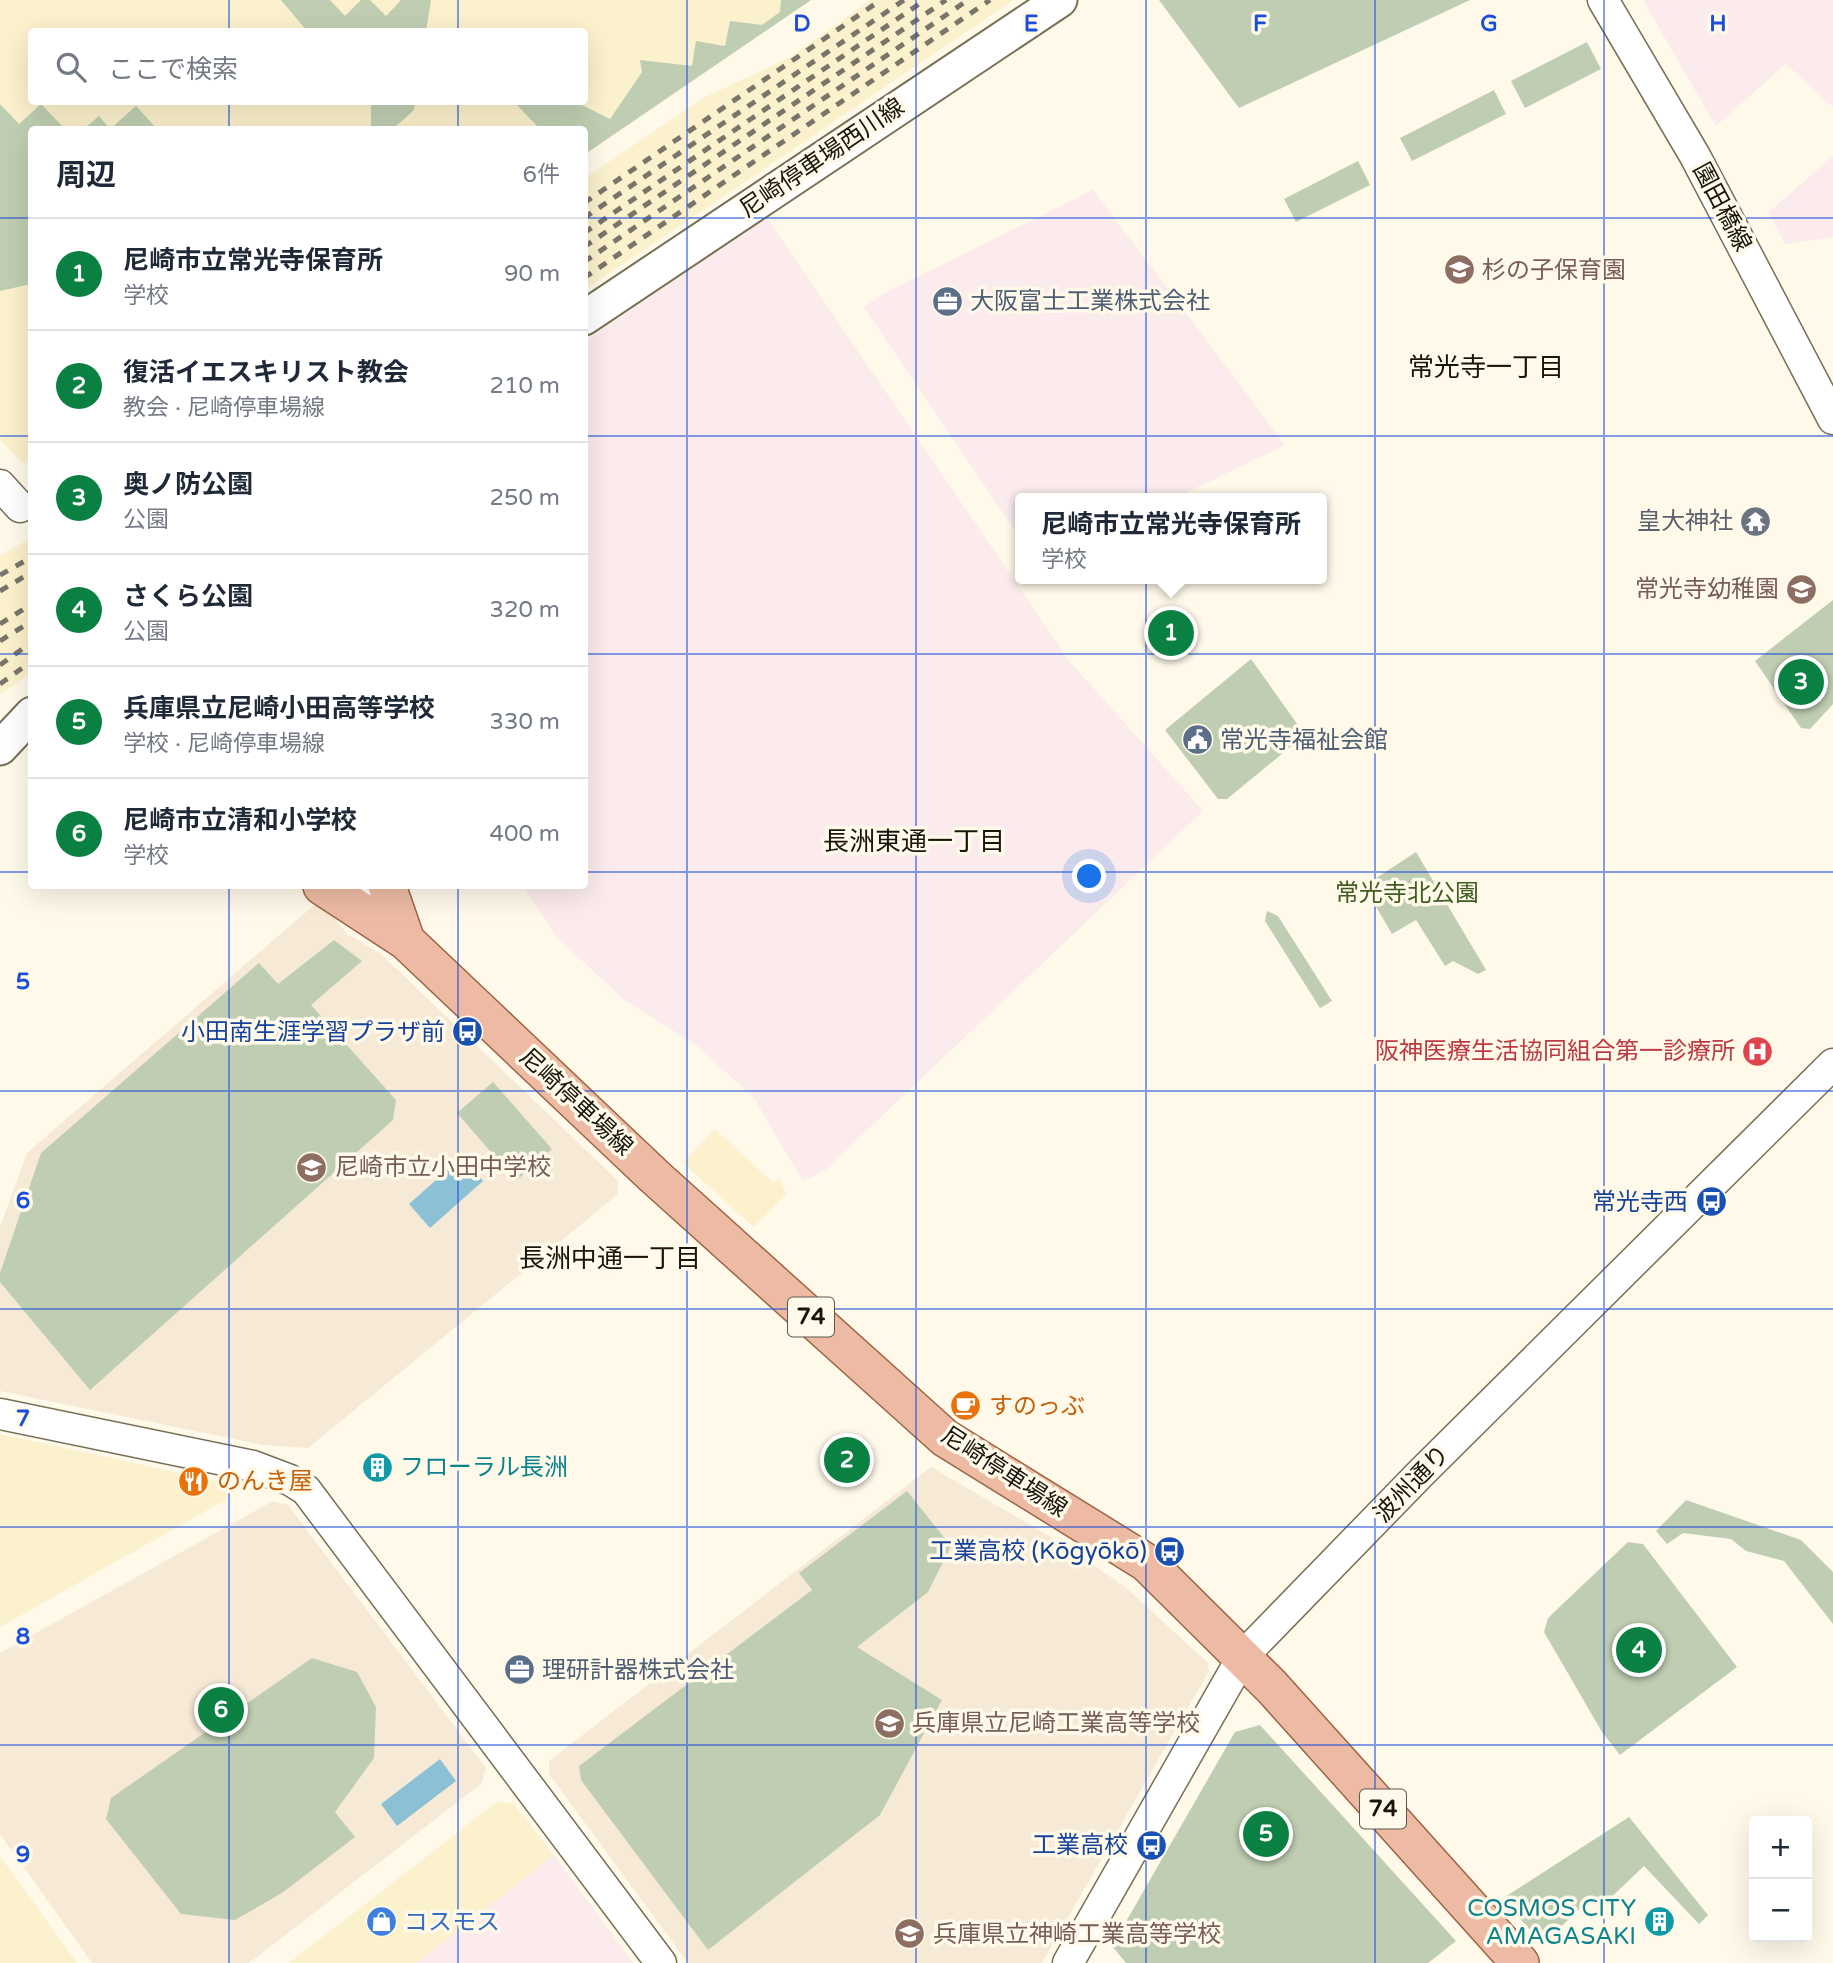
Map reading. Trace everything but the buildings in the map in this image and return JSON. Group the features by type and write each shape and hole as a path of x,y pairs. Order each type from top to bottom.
{"main road":[{"name":"尼崎停車場西川線","path":"588,315 1060,0"},
{"path":"0,748 28,718"},
{"name":"尼崎停車場線","path":"327,889 406,941 648,1170 946,1438 1147,1563 1243,1656 1520,1963"},
{"name":"尼崎停車場線","path":"388,889 406,941"}],"street":[{"name":"園田橋線","path":"1603,0 1695,156 1833,419"},
{"path":"0,485 20,507"},
{"name":"74","path":"360,889 406,941"},
{"name":"波州通り","path":"1068,1963 1243,1656 1422,1473 1833,1064"},
{"path":"0,1414 253,1466 290,1480 306,1490 661,1963"}],"shaded area":[{"path":"0,0 811,0 588,153 588,126 28,126 28,463 22,463 0,439"},
{"path":"871,0 1014,0 588,288 588,176 705,97 789,58"},
{"path":"1643,0 1833,0 1833,107 1786,64 1716,126"},
{"path":"1833,156 1833,237 1785,244 1769,212"},
{"name":"大阪富士工業株式会社","path":"1093,190 1285,445 1185,493 1015,493 1015,531 864,307 885,293"},
{"path":"767,218 1070,662 1203,811 825,1170 803,1181 754,1098 696,1045 623,999 556,936 525,889 588,889 588,339"},
{"path":"28,540 28,675 0,695 0,556"},
{"name":"尼崎市立小田中学校","path":"320,900 347,934 380,953 618,1181 617,1195 308,1448 263,1445 0,1391 0,1227 27,1153"},
{"path":"715,1129 773,1183 779,1177 786,1194 754,1227 683,1163"},
{"path":"0,1434 226,1483 227,1499 0,1627"},
{"name":"兵庫県立尼崎工業高等学校","path":"931,1467 1053,1538 1124,1586 1208,1663 1209,1671 1042,1963 688,1963 549,1774 549,1761"},
{"path":"273,1501 288,1505 486,1768 482,1783 249,1963 92,1963 0,1834 0,1653"},
{"path":"497,1802 514,1804 554,1855 417,1963 289,1963"},
{"path":"554,1855 633,1963 417,1963"},
{"path":"0,1856 77,1963 0,1963"}],"green space":[{"path":"281,0 330,0 345,16 361,0 370,0 386,16 401,0 431,0 426,28 305,28"},
{"path":"781,0 811,0 588,152 588,126 537,126 517,105 582,105 610,119 642,72 640,60 692,66 696,41 725,46 730,21 762,25 780,12"},
{"path":"1159,0 1470,0 1239,108"},
{"path":"1587,42 1601,69 1525,108 1511,81"},
{"path":"1494,90 1506,114 1412,161 1400,138"},
{"path":"0,104 19,124 42,105 62,126 28,126 28,285 0,291"},
{"path":"371,105 415,105 414,110 396,126 371,126"},
{"path":"136,106 154,126 113,126"},
{"path":"99,116 107,126 87,126"},
{"path":"1358,161 1370,185 1296,222 1284,199"},
{"path":"1833,600 1833,704 1810,729 1801,728 1755,661"},
{"path":"1251,659 1305,735 1227,799 1218,799 1165,730"},
{"name":"常光寺北公園","path":"1416,852 1486,970 1478,974 1453,961 1445,966 1416,920 1392,934 1364,886"},
{"path":"1267,911 1278,916 1332,1001 1320,1008 1265,921"},
{"path":"334,940 362,961 311,1005 396,1100 393,1120 90,1390 0,1282 0,1273 41,1153 259,963 278,984"},
{"path":"493,1082 552,1149 516,1181 457,1113"},
{"path":"907,1491 951,1546 928,1592 857,1647 942,1700 880,1815 708,1950 581,1780 579,1766 812,1590 799,1573"},
{"path":"1686,1500 1801,1540 1833,1572 1833,1624 1784,1561 1746,1551 1731,1539 1683,1533 1667,1544 1656,1531"},
{"path":"1628,1542 1643,1544 1737,1667 1620,1755 1602,1732 1544,1632 1548,1618"},
{"path":"312,1658 357,1672 376,1707 374,1758 335,1812 355,1837 282,1893 235,1920 181,1914 106,1819 111,1798"},
{"path":"1260,1725 1456,1941 1428,1963 1126,1963 1112,1946 1235,1732"},
{"path":"1629,1817 1708,1915 1699,1924 1644,1866 1601,1907 1592,1897 1543,1944 1502,1899"}],"water":[{"path":"462,1157 483,1181 430,1228 409,1204"},
{"path":"440,1759 456,1781 397,1826 381,1804"}],"railway":[{"path":"588,200 881,0"},
{"path":"588,215 904,0"},
{"path":"588,230 925,0"},
{"path":"588,244 946,0"},
{"path":"588,259 968,0"},
{"path":"588,275 990,0"},
{"path":"0,575 28,559"},
{"path":"0,591 28,574"},
{"path":"0,624 28,606"},
{"path":"0,641 28,624"},
{"path":"0,665 28,645"},
{"path":"0,684 28,664"}],"place":[{"name":"杉の子保育園","path":"1459,270"},
{"name":"大阪富士工業株式会社","path":"947,301"},
{"name":"皇大神社","path":"1756,521"},
{"name":"常光寺幼稚園","path":"1802,589"},
{"name":"尼崎市立常光寺保育所","path":"1171,633"},
{"name":"奥ノ防公園","path":"1801,682"},
{"name":"常光寺福祉会館","path":"1197,740"},
{"name":"小田南生涯学習プラザ前","path":"468,1032"},
{"name":"阪神医療生活協同組合第一診療所","path":"1758,1051"},
{"name":"尼崎市立小田中学校","path":"312,1167"},
{"name":"常光寺西","path":"1711,1202"},
{"name":"すのっぶ","path":"966,1406"},
{"name":"復活イエスキリスト教会","path":"847,1460"},
{"name":"フローラル長洲","path":"377,1467"},
{"name":"のんき屋","path":"194,1481"},
{"name":"工業高校 (Kōgyōkō)","path":"1170,1551"},
{"name":"さくら公園","path":"1639,1650"},
{"name":"理研計器株式会社","path":"519,1670"},
{"name":"尼崎市立清和小学校","path":"221,1710"},
{"name":"兵庫県立尼崎工業高等学校","path":"889,1723"},
{"name":"兵庫県立尼崎小田高等学校","path":"1266,1834"},
{"name":"工業高校","path":"1151,1845"},
{"name":"コスモス","path":"381,1922"},
{"name":"COSMOS CITY AMAGASAKI","path":"1659,1922"},
{"name":"兵庫県立神崎工業高等学校","path":"910,1934"}],"district":[{"name":"常光寺一丁目","path":"1486,367"},
{"name":"長洲東通一丁目","path":"914,841"},
{"name":"長洲中通一丁目","path":"610,1258"}]}
